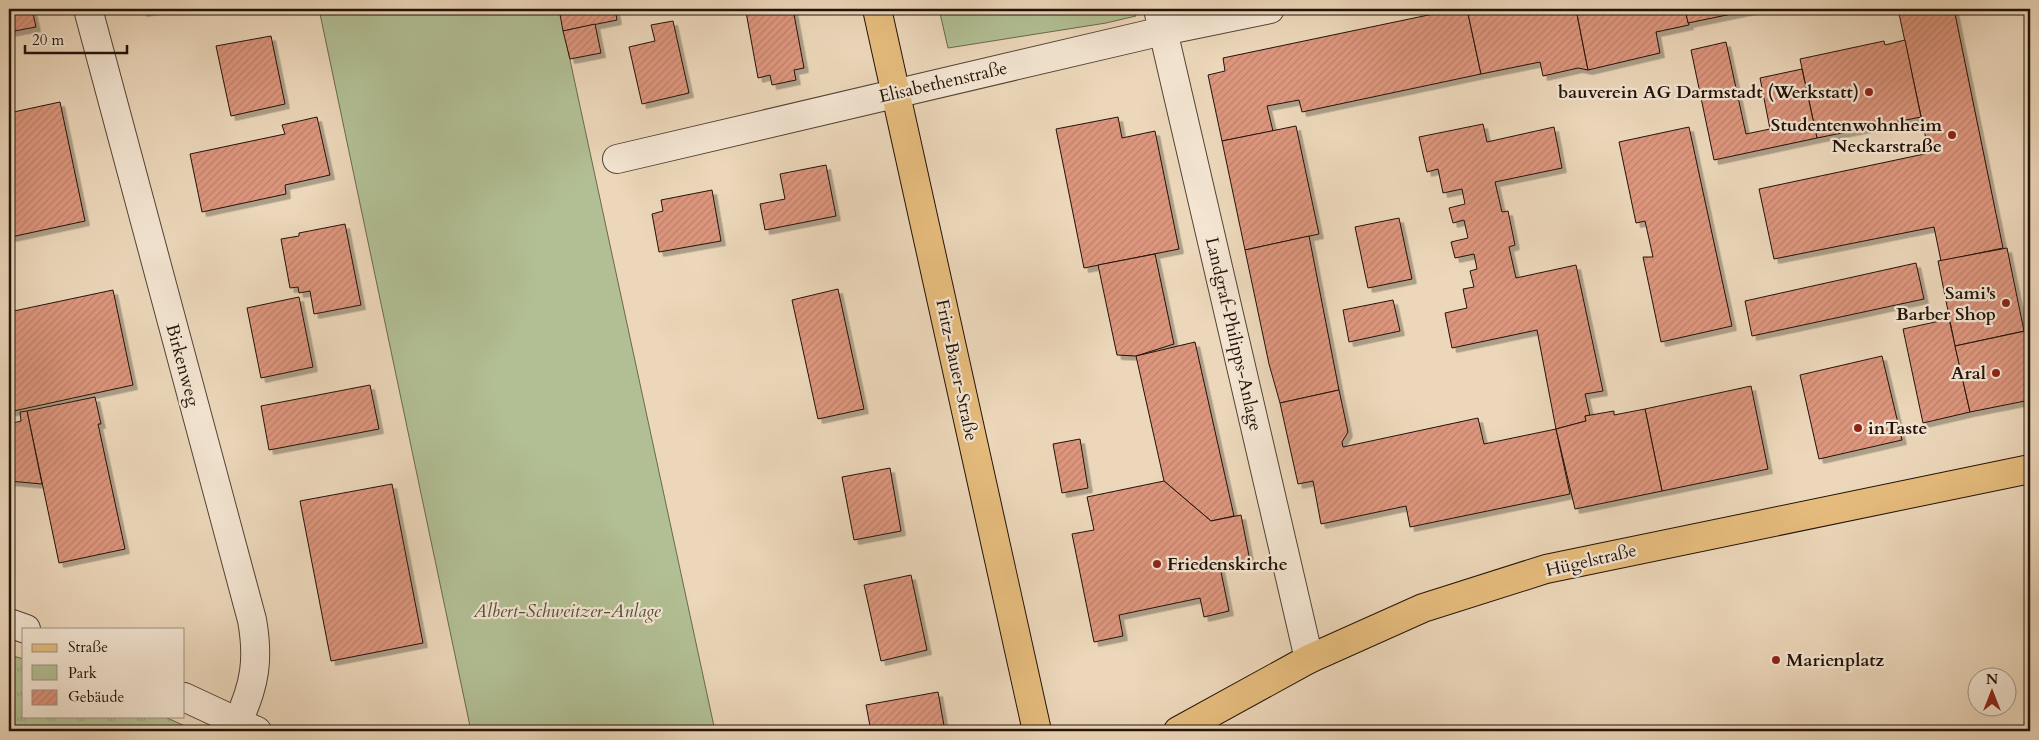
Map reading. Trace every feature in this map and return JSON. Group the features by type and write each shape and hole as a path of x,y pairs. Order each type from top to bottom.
{"main road":[{"name":"Fritz-Bauer-Straße","path":"877,9 1036,731"},
{"name":"Hügelstraße","path":"1178,731 1309,659 1424,608 1546,570 2030,469"}],"street":[{"name":"Birkenweg","path":"88,9 252,620 256,644 255,672 248,699 248,726"},
{"name":"Elisabethenstraße","path":"617,159 896,93 1161,20 1270,9"},
{"name":"Landgraf-Philipps-Anlage","path":"1161,20 1309,659"},
{"path":"9,623 23,628"},
{"path":"185,697 248,726"}],"green space":[{"name":"Albert-Schweitzer-Anlage","path":"319,9 559,9 715,731 471,731"},
{"path":"939,9 1134,9 1136,16 1106,23 948,48"},
{"path":"9,655 22,658 22,718 167,718 196,731 9,731"}],"building":[{"path":"9,9 32,9 36,27 9,32"},
{"path":"142,9 159,9 142,12"},
{"path":"559,9 615,9 617,20 563,31"},
{"path":"762,9 793,9 804,68 794,70 796,80 772,85 770,75 758,78 746,12"},
{"path":"1457,9 1467,9 1481,74 1302,112 1299,100 1267,106 1273,131 1222,141 1208,75 1225,71 1223,58"},
{"path":"1467,9 1576,9 1588,70 1578,68 1543,76 1540,62 1481,74"},
{"path":"1576,9 1685,9 1689,25 1656,32 1660,53 1588,70"},
{"path":"1685,9 1756,9 1688,23"},
{"name":"Studentenwohnheim Neckarstraße","path":"1898,9 1954,9 2003,248 1941,261 1934,227 1774,259 1759,189 1929,153"},
{"path":"673,21 689,93 642,104 629,47 655,41 651,25"},
{"path":"595,24 601,53 570,59 563,31"},
{"path":"271,36 285,104 231,116 216,46"},
{"path":"1905,40 1921,117 1817,138 1800,59 1884,41 1885,45"},
{"path":"1726,42 1746,134 1770,129 1760,78 1802,69 1817,138 1714,160 1691,50"},
{"path":"60,102 85,221 11,237 9,224 9,113"},
{"path":"317,117 330,175 285,185 286,194 202,212 190,154 285,134 282,125"},
{"path":"1118,117 1122,138 1155,131 1179,249 1084,268 1056,129"},
{"path":"1483,124 1487,142 1554,127 1562,168 1495,182 1502,212 1508,211 1515,245 1509,247 1516,278 1576,265 1603,391 1585,394 1590,416 1585,416 1586,421 1556,429 1537,330 1452,348 1445,313 1467,308 1463,289 1474,287 1470,271 1477,269 1474,254 1455,258 1451,242 1468,238 1464,220 1453,223 1449,208 1465,204 1462,189 1443,193 1438,169 1427,172 1419,137"},
{"path":"1296,126 1319,234 1245,250 1222,141"},
{"path":"1689,127 1732,326 1661,342 1643,257 1653,257 1645,221 1636,223 1619,142"},
{"path":"826,165 836,216 765,230 760,204 785,199 780,174"},
{"path":"712,190 721,241 659,252 652,214 663,211 661,200"},
{"path":"1399,218 1412,279 1368,288 1355,227"},
{"path":"345,224 361,305 314,314 310,291 299,293 298,287 290,288 281,239 299,236 299,233"},
{"path":"1309,236 1339,390 1280,403 1269,364 1245,250"},
{"path":"2007,248 2024,331 1955,346 1938,261"},
{"path":"1155,254 1174,344 1136,356 1117,355 1098,265"},
{"path":"1916,263 1924,299 1752,336 1745,301"},
{"path":"838,289 864,409 818,419 792,300"},
{"path":"113,290 133,385 9,412 9,312"},
{"path":"299,297 313,367 261,378 247,308"},
{"path":"1393,300 1400,331 1349,342 1343,310"},
{"path":"1949,319 1970,412 1923,423 1903,329"},
{"name":"Aral","path":"2030,330 2030,400 1970,412 1955,346"},
{"path":"1195,342 1234,516 1211,521 1164,481 1136,356"},
{"path":"1882,356 1902,440 1819,459 1800,375"},
{"path":"370,385 379,429 269,450 261,406"},
{"path":"1751,386 1768,469 1662,491 1645,409"},
{"path":"1339,390 1348,432 1342,442 1343,447 1478,418 1484,444 1556,429 1570,494 1410,527 1406,506 1321,524 1313,481 1298,484 1280,403"},
{"path":"95,397 101,424 98,424 125,549 59,563 27,411"},
{"path":"1645,409 1662,491 1575,509 1556,429 1586,421 1585,416 1614,411 1614,415"},
{"path":"27,411 42,484 9,481 9,424 21,421 20,412"},
{"path":"1080,439 1088,488 1062,493 1053,444"},
{"path":"890,468 901,531 854,540 842,477"},
{"name":"Friedenskirche","path":"1164,481 1211,521 1241,515 1250,561 1220,567 1229,611 1204,617 1200,598 1119,615 1123,636 1094,642 1072,534 1094,530 1087,497"},
{"path":"392,484 423,643 331,661 300,501"},
{"path":"911,575 927,650 881,661 864,585"},
{"path":"938,692 945,731 871,731 866,705"}],"place":[{"name":"bauverein AG Darmstadt (Werkstatt)","path":"1869,92"},
{"name":"Studentenwohnheim Neckarstraße","path":"1952,135"},
{"name":"Sami's Barber Shop","path":"2006,303"},
{"name":"Aral","path":"1996,373"},
{"name":"inTaste","path":"1858,428"},
{"name":"Friedenskirche","path":"1157,564"},
{"name":"Marienplatz","path":"1776,660"}]}
